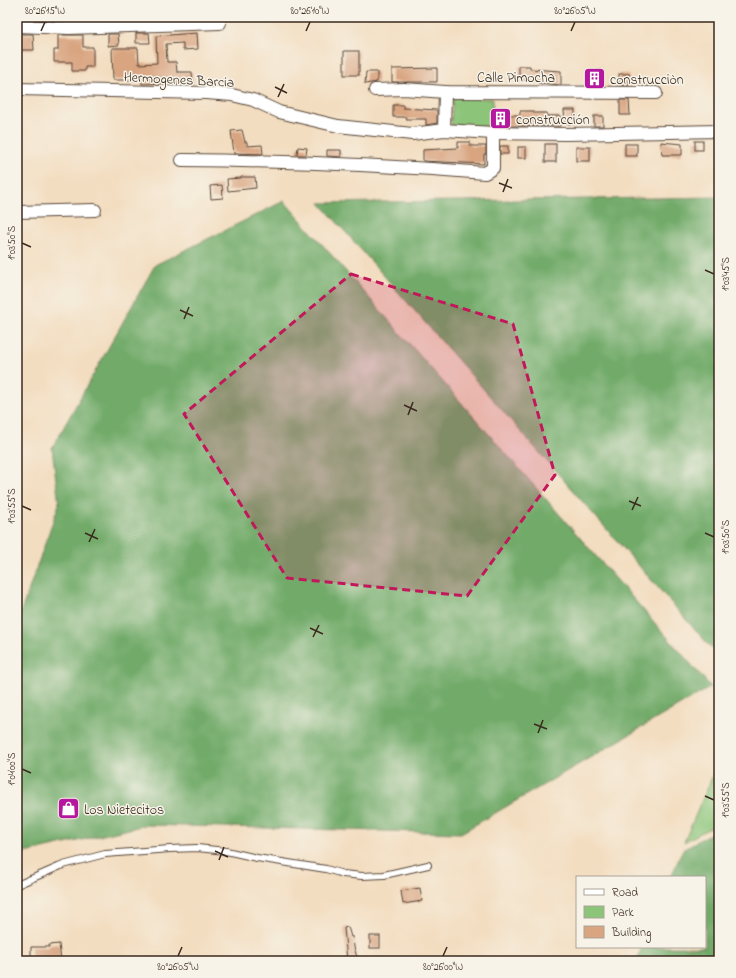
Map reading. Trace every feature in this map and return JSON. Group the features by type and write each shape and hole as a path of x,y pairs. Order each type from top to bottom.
{"street":[{"path":"17,26 70,28 220,23"},
{"name":"Hermogenes Barcia","path":"17,89 206,93 232,95 253,100 278,112 338,126 412,134 444,130 493,133 567,134 719,131"},
{"name":"Calle Pimocha","path":"375,90 404,89 445,92 656,93"},
{"path":"444,130 445,92"},
{"path":"182,160 274,161 400,166 485,173 493,168 493,133"},
{"path":"17,212 95,210"}],"lane":[{"path":"17,885 63,865 105,854 170,849 196,848 226,851 257,858 326,869 343,874 362,876 384,876 428,865"}],"highlighted area":[{"path":"351,274 513,324 555,475 467,596 287,578 184,414"}],"green space":[{"path":"453,97 493,99 492,127 451,125"},
{"path":"719,197 719,657 320,203"},
{"path":"284,201 711,687 461,833 146,825 17,855 17,623 59,504 52,448 155,265"},
{"path":"719,761 719,823 684,842"},
{"path":"719,829 719,961 636,961 642,948 706,948 706,876 671,876 683,849"}],"building":[{"path":"36,17 74,17 74,20 36,19"},
{"path":"136,33 149,33 150,43 136,43"},
{"path":"197,33 198,49 183,50 183,43 166,44 167,62 176,62 177,72 192,72 193,85 167,85 167,83 142,84 141,80 113,80 112,48 138,48 139,64 157,63 156,36"},
{"path":"17,34 33,34 34,50 17,50"},
{"path":"108,34 118,34 119,45 108,46"},
{"path":"58,35 83,35 83,47 93,47 93,67 85,67 85,71 72,71 72,62 54,62 54,50 58,50"},
{"path":"344,51 359,51 359,75 344,75"},
{"path":"519,66 530,66 530,69 561,71 561,85 538,83 538,80 519,80"},
{"path":"437,68 437,82 392,82 392,69"},
{"name":"construcciòn","path":"602,70 602,85 587,85 590,71"},
{"path":"366,72 377,72 377,82 365,84"},
{"path":"619,74 629,74 629,85 619,85"},
{"path":"620,100 629,100 630,115 620,115"},
{"path":"393,105 403,105 403,108 437,110 437,123 426,125 426,119 406,119 406,117 393,117"},
{"path":"564,110 575,110 575,124 565,124"},
{"path":"520,111 547,113 547,116 560,116 560,126 495,126 495,115 520,115"},
{"path":"594,116 603,116 603,126 594,126"},
{"path":"242,130 247,146 262,145 263,154 234,153 231,131"},
{"path":"695,141 703,141 703,150 695,150"},
{"path":"458,142 470,142 470,146 486,146 484,164 423,161 423,150 458,148"},
{"path":"661,142 682,144 682,155 662,155"},
{"path":"545,144 556,144 556,162 545,162"},
{"path":"625,144 637,144 637,156 625,156"},
{"path":"500,146 508,146 508,154 500,154"},
{"path":"298,147 307,148 306,155 297,155"},
{"path":"518,147 526,147 526,158 518,158"},
{"path":"576,147 590,147 590,161 576,161"},
{"path":"327,150 341,150 341,157 327,156"},
{"path":"255,177 256,188 228,191 227,179"},
{"path":"222,185 223,198 211,199 210,186"},
{"path":"420,888 422,901 403,904 401,891"},
{"path":"348,927 351,937 353,937 358,961 347,961 344,928"},
{"path":"370,936 380,936 380,948 370,948"},
{"path":"59,944 61,961 42,961 42,959 31,959 31,947 49,947 49,945"}],"place":[{"name":"construcciòn","path":"595,79"},
{"name":"construcción","path":"500,119"},
{"name":"Los Nietecitos","path":"68,809"}]}
